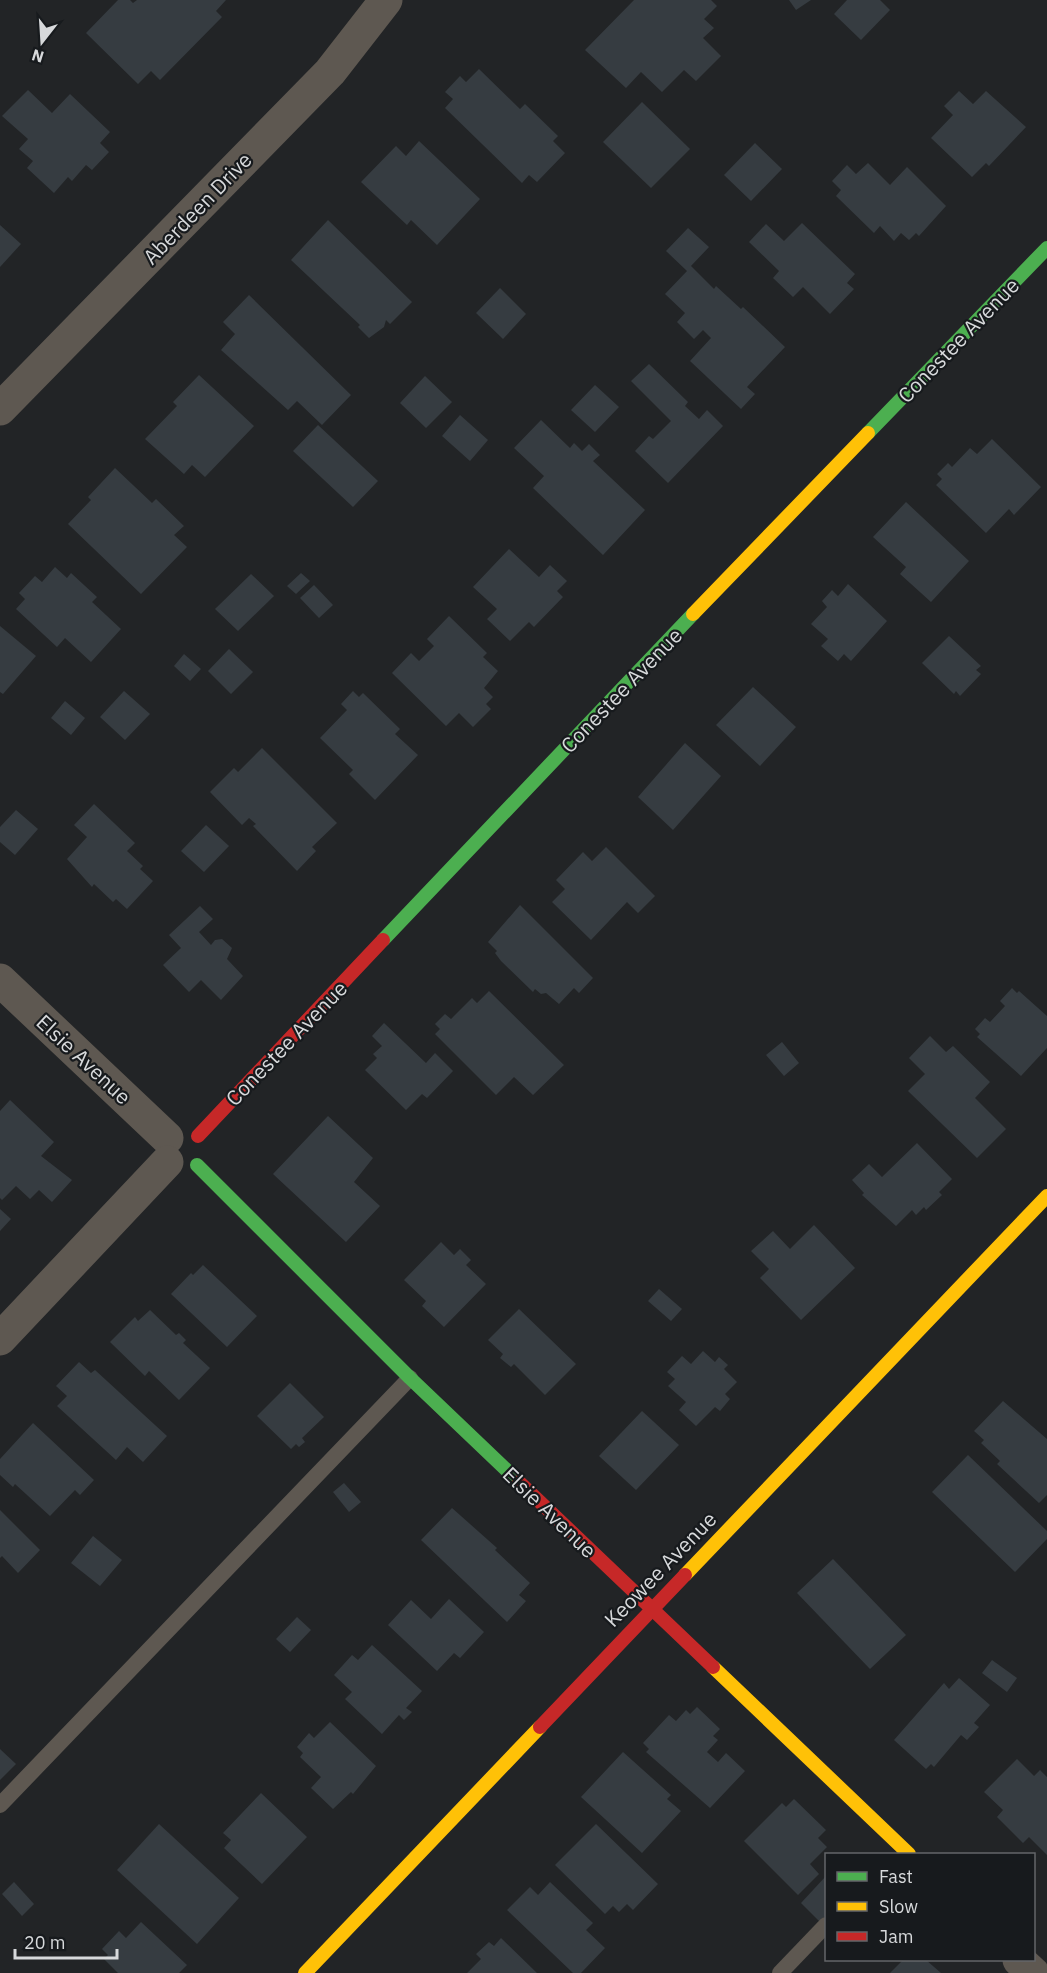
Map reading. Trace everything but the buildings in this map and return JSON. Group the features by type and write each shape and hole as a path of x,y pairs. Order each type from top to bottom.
{"street":[{"name":"Aberdeen Drive","path":"1,405 330,72 386,0"},
{"name":"Conestee Avenue","path":"0,1340 721,585 1047,248"},
{"name":"Elsie Avenue","path":"0,980 182,1150 410,1378 902,1852"},
{"name":"Keowee Avenue","path":"304,1973 1047,1196"},
{"path":"1021,1961 1033,1973"}],"lane":[{"path":"0,1805 410,1378"},
{"path":"780,1973 825,1926"}],"traffic: fast":[{"path":"868,433 1047,248"},
{"path":"383,940 693,614"},
{"path":"197,1165 410,1378 519,1482"}],"traffic: slow":[{"path":"693,614 868,433"},
{"path":"685,1575 1047,1196"},
{"path":"713,1667 908,1853"},
{"path":"305,1973 540,1727"}],"traffic: jam":[{"path":"198,1136 383,940"},
{"path":"519,1482 713,1667"},
{"path":"540,1727 685,1575"}]}
